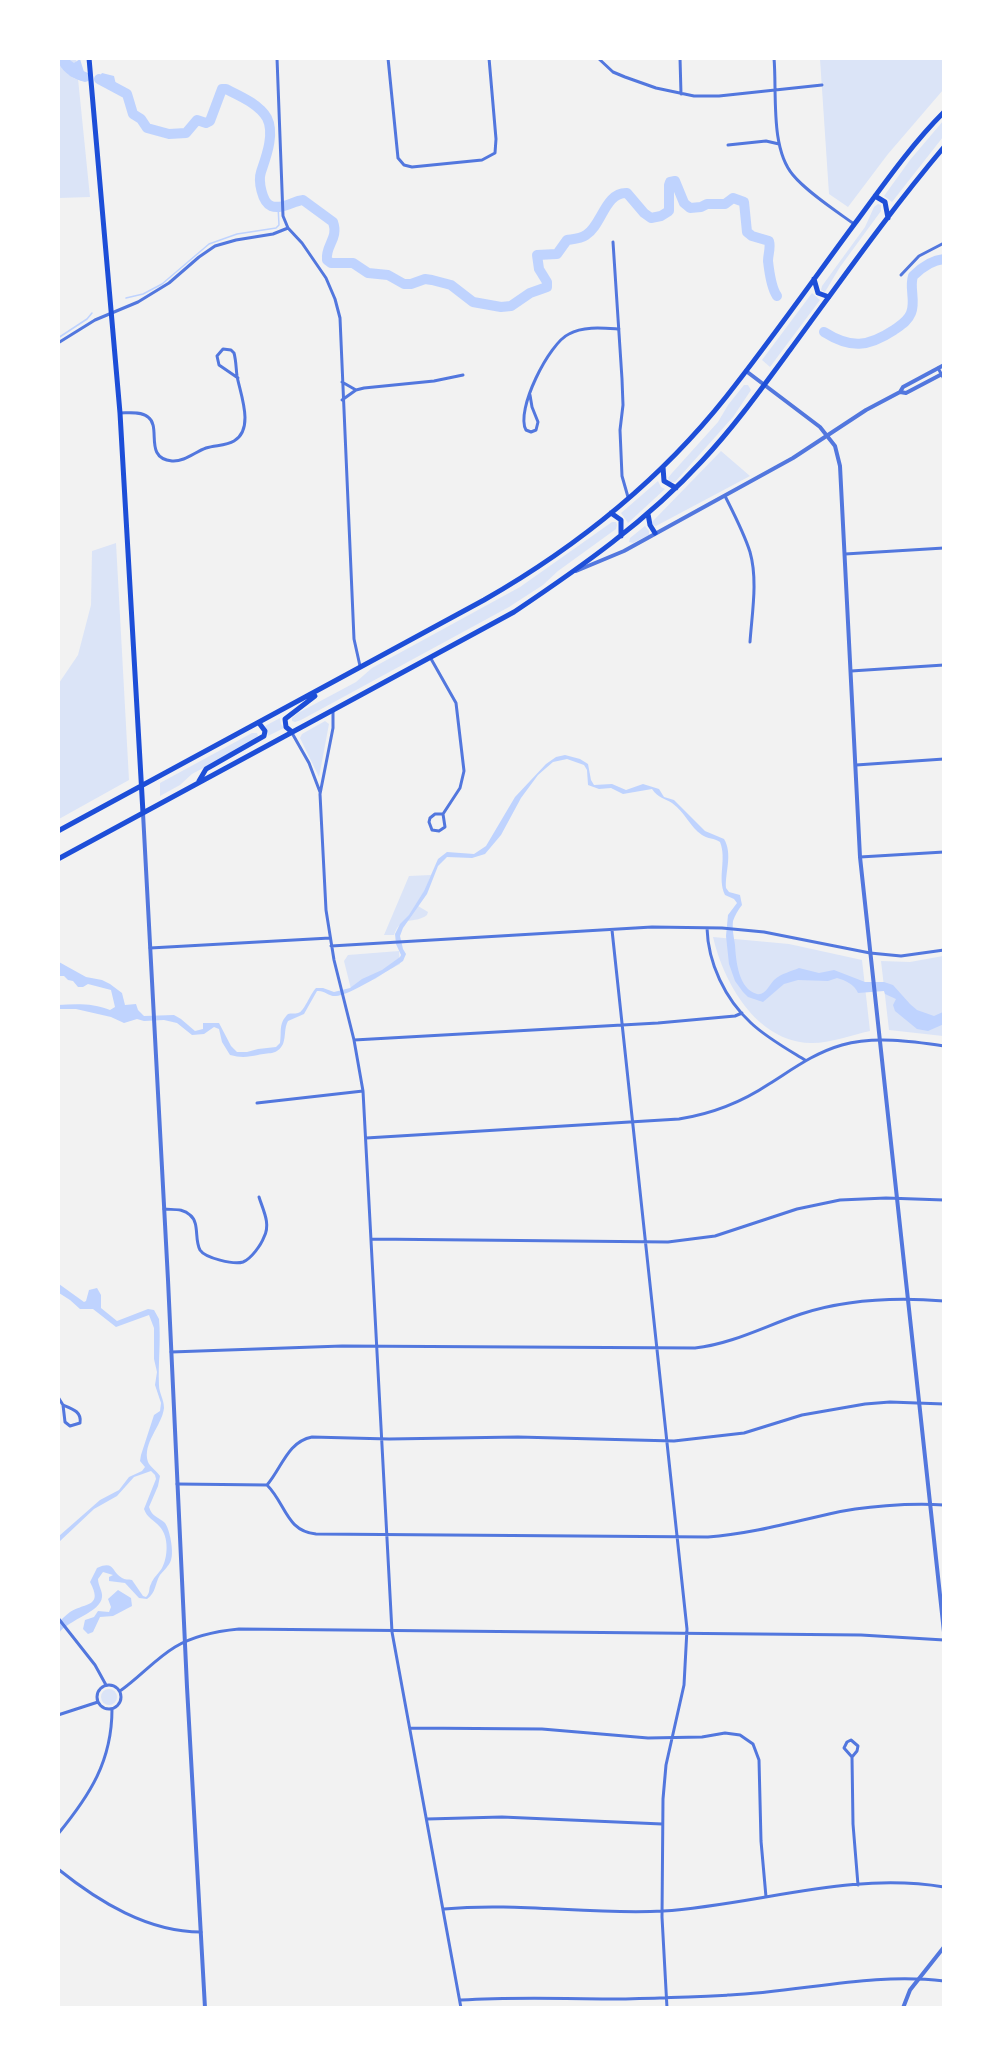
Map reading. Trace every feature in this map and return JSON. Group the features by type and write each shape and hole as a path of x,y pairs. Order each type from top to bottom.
{"main road":[{"path":"89,58 120,413 143,813"},
{"path":"58,831 484,600 571,545 611,513 664,465 701,426 746,371 908,152 944,112"},
{"path":"58,859 514,612 621,536 676,488 718,443 764,386 888,218 944,147"},
{"path":"875,196 885,202 888,218"},
{"path":"814,279 818,293 829,297"},
{"path":"664,465 664,481 676,488"},
{"path":"611,513 621,520 621,536"},
{"path":"648,514 655,534"},
{"path":"292,732 285,724 287,717 323,688"},
{"path":"198,782 206,769 264,736 265,731 259,723"}],"street":[{"path":"277,58 282,211 288,228 302,243 319,268 335,299 341,326 342,400 354,639 360,668"},
{"path":"388,58 396,152 400,162 407,167 412,167 477,161 486,159 495,153 496,140 489,58"},
{"path":"598,58 613,72 656,88 681,94 707,97 822,85"},
{"path":"680,58 681,94"},
{"path":"774,58 779,144 785,163 793,176 854,224"},
{"path":"728,145 766,141 779,144"},
{"path":"58,343 95,320 138,302 169,283 215,246 273,234 288,228"},
{"path":"613,242 622,388 620,438 622,476 629,498"},
{"path":"901,275 919,256 944,243"},
{"path":"530,395 538,422 534,432 526,430 523,424 524,411 530,395 550,352 565,335 580,330 619,329"},
{"path":"120,413 148,417 152,421 154,443 159,454 168,460 178,461 206,448 233,442 238,437 244,416 241,386 237,378 234,352 223,349 217,356 219,364 237,378"},
{"path":"572,573 624,551 655,534 827,436 900,392 903,387 944,365"},
{"path":"900,392 906,393 943,376 938,368"},
{"path":"746,371 820,427 836,449 841,471 860,857 944,1632"},
{"path":"342,400 356,390 434,381 463,375"},
{"path":"342,381 356,390"},
{"path":"725,494 747,544 752,563 754,590 750,642"},
{"path":"844,554 944,548"},
{"path":"430,657 456,703 464,771 460,788 443,814 445,827 439,831 432,830 430,818 435,814 443,814"},
{"path":"851,671 944,665"},
{"path":"333,710 333,728 320,794 325,891 331,946 354,1040 363,1092 392,1632 461,2007"},
{"path":"292,732 309,763 320,794"},
{"path":"855,765 944,759"},
{"path":"143,813 184,1642 205,2007"},
{"path":"860,857 944,852"},
{"path":"331,946 652,927 722,928 786,935 870,953 910,956 944,950"},
{"path":"707,928 710,954 732,1000 760,1030 805,1060"},
{"path":"612,930 687,1635 684,1685 665,1772 662,1824 662,1911 667,2007"},
{"path":"150,948 330,938"},
{"path":"354,1040 622,1025 717,1018 742,1013"},
{"path":"366,1138 633,1124 686,1118 718,1110 768,1086 805,1060 844,1045 880,1040 944,1046"},
{"path":"257,1103 363,1092"},
{"path":"164,1209 183,1210 192,1216 200,1248 206,1256 240,1262 247,1259 266,1234 267,1224 259,1197"},
{"path":"371,1239 668,1242 715,1236 797,1209 840,1200 897,1198 944,1200"},
{"path":"171,1352 377,1346 695,1348 717,1345 826,1307 868,1301 944,1302"},
{"path":"58,1397 63,1405 64,1420 68,1425 74,1426 80,1423 79,1414 63,1405"},
{"path":"267,1485 290,1450 302,1440 317,1437 518,1437 667,1441 744,1433 831,1408 890,1402 944,1404"},
{"path":"177,1484 267,1485 293,1524 302,1531 316,1534 731,1536 759,1532 846,1510 944,1505"},
{"path":"58,1618 95,1665 106,1686"},
{"path":"120,1691 184,1642 214,1633 239,1629 873,1635 944,1640"},
{"path":"58,1834 86,1797 105,1760 110,1738 112,1709 120,1703 120,1691 115,1686 106,1686 99,1691 98,1702"},
{"path":"98,1702 103,1707 112,1709"},
{"path":"58,1714 98,1702"},
{"path":"410,1728 542,1729 630,1737 671,1738 733,1733 748,1740 756,1749 759,1760 761,1841 766,1897"},
{"path":"852,1757 844,1748 847,1742 852,1740 858,1746 852,1757 853,1824 858,1885"},
{"path":"427,1819 513,1817 662,1824"},
{"path":"58,1869 99,1899 135,1917 176,1930 201,1932"},
{"path":"444,1909 509,1907 662,1911 858,1885 910,1884 944,1887"},
{"path":"903,2007 910,1990 944,1947"},
{"path":"460,2000 523,1997 667,1998 744,1994 877,1979 944,1981"}],"shaded area":[{"path":"58,59 76,59 90,197 59,198"},
{"path":"820,59 943,59 943,90 888,154 848,207 829,194"},
{"path":"943,121 943,137 892,202 884,196 910,160"},
{"path":"881,205 881,211 840,267 825,292 821,290 865,227 874,207"},
{"path":"812,293 820,300 770,367 762,360"},
{"path":"744,385 748,385 751,390 733,417 675,482 670,482 668,478 718,422"},
{"path":"721,451 750,476 656,526 653,525 652,522"},
{"path":"658,481 665,489 628,523 621,513"},
{"path":"612,522 616,522 616,529 558,571 543,585 509,607 301,720 292,721 298,713 356,682 372,668 520,587"},
{"path":"645,526 649,535 633,543 629,542 630,538"},
{"path":"116,543 129,780 59,819 59,683 78,655 91,605 92,551"},
{"path":"280,718 284,728 268,736 265,726"},
{"path":"325,721 329,724 319,777 300,738 302,734"},
{"path":"252,733 257,733 255,740 192,774 180,785 160,796 160,783"},
{"path":"431,875 418,906 428,912 427,915 400,924 394,935 384,935 409,876"},
{"path":"713,937 789,944 862,960 870,1031 817,1043 791,1040 774,1032 758,1021 734,990 725,973"},
{"path":"399,951 400,964 375,979 351,989 344,961 348,955"},
{"path":"943,956 943,1036 889,1030 881,961 910,962"},
{"path":"109,1689 115,1691 117,1697 115,1703 109,1705 103,1703 101,1697 103,1691"}],"water":[{"path":"58,59 68,59 74,63 80,59 84,72 82,81 67,73 61,67"},
{"path":"102,73 114,76 117,89 100,84 99,77"},
{"path":"565,755 588,764 594,785 612,784 626,790 643,784 659,789 664,797 674,800 705,831 724,839 728,851 726,888 729,892 740,895 742,905 733,921 737,966 742,980 751,991 760,994 783,974 799,968 819,973 834,970 865,982 884,982 893,985 917,1010 934,1016 943,1012 944,1024 928,1031 917,1029 895,1011 893,1005 896,999 885,994 884,991 858,993 849,983 837,978 828,981 798,980 784,984 763,1002 748,997 735,981 729,964 726,936 728,915 737,903 725,895 723,889 723,855 720,842 702,835 677,807 652,789 623,794 611,788 599,789 588,785 587,770 584,765 567,759 553,762 538,775 521,798 501,835 485,854 472,858 447,857 438,866 427,894 403,928 400,936 406,954 403,961 369,982 341,995 333,996 317,991 304,1014 288,1021 283,1044 275,1052 248,1057 230,1055 222,1042 219,1029 214,1027 204,1034 192,1035 177,1023 164,1020 137,1019 124,1023 111,1017 76,1009 59,1009 58,1005 71,1004 91,1005 110,1010 115,1007 111,990 88,984 78,987 73,981 59,976 59,962 86,977 110,984 122,993 125,1005 136,1004 144,1016 174,1015 195,1031 203,1029 203,1023 219,1023 231,1046 237,1052 276,1047 280,1043 285,1018 288,1014 300,1012 316,988 334,992 350,988 400,957 395,934 424,891 438,859 447,852 474,854 486,846 515,797 546,764 556,757"},
{"path":"59,1284 84,1302 89,1290 97,1288 101,1295 101,1308 117,1321 148,1309 154,1310 159,1319 159,1385 164,1408 148,1448 148,1462 160,1476 149,1507 152,1513 167,1526 172,1556 168,1566 160,1575 154,1591 147,1599 139,1598 125,1583 109,1581 109,1577 113,1575 103,1572 98,1579 102,1595 100,1602 90,1612 63,1628 59,1633 59,1622 63,1618 94,1600 94,1590 90,1582 97,1568 110,1566 122,1578 132,1580 146,1597 152,1582 162,1568 167,1547 163,1531 144,1509 156,1479 151,1471 134,1477 117,1496 94,1509 59,1542 59,1536 100,1500 119,1490 129,1477 142,1471 145,1467 140,1461 141,1455 154,1415 160,1411 161,1403 155,1385 157,1372 154,1359 154,1328 149,1315 116,1327 93,1309 80,1309 59,1293"},
{"path":"118,1590 131,1598 132,1606 113,1616 100,1617 93,1632 88,1634 83,1629 85,1620 94,1617 98,1611 109,1612 111,1607 108,1599"}],"waterway":[{"path":"62,58 73,72 85,77"},
{"path":"99,79 127,94 133,114 141,119 147,128 169,134 186,133 197,120 206,123 210,121 222,89 254,105 264,113 270,131 269,145 260,176 260,186 265,200 275,207 303,200 333,222 334,233 327,255 327,260 331,263 353,263 368,273 388,275 404,284 425,279 432,280 451,285 473,302 501,307 511,306 530,293 547,287 547,282 539,269 537,255 557,254 567,240 586,235 609,203 620,194 627,193 651,218 661,216 669,211 669,185 670,182 675,181 684,203 690,208 707,204 725,204 733,198 744,202 747,232 752,236 769,241 768,265 777,296"},
{"path":"126,298 143,294 162,284 209,244 237,234 276,228 279,225 278,206"},
{"path":"824,332 843,341 859,344 885,336 906,321 911,313 913,276 927,265 944,259"},
{"path":"58,338 87,319 92,313"}]}
